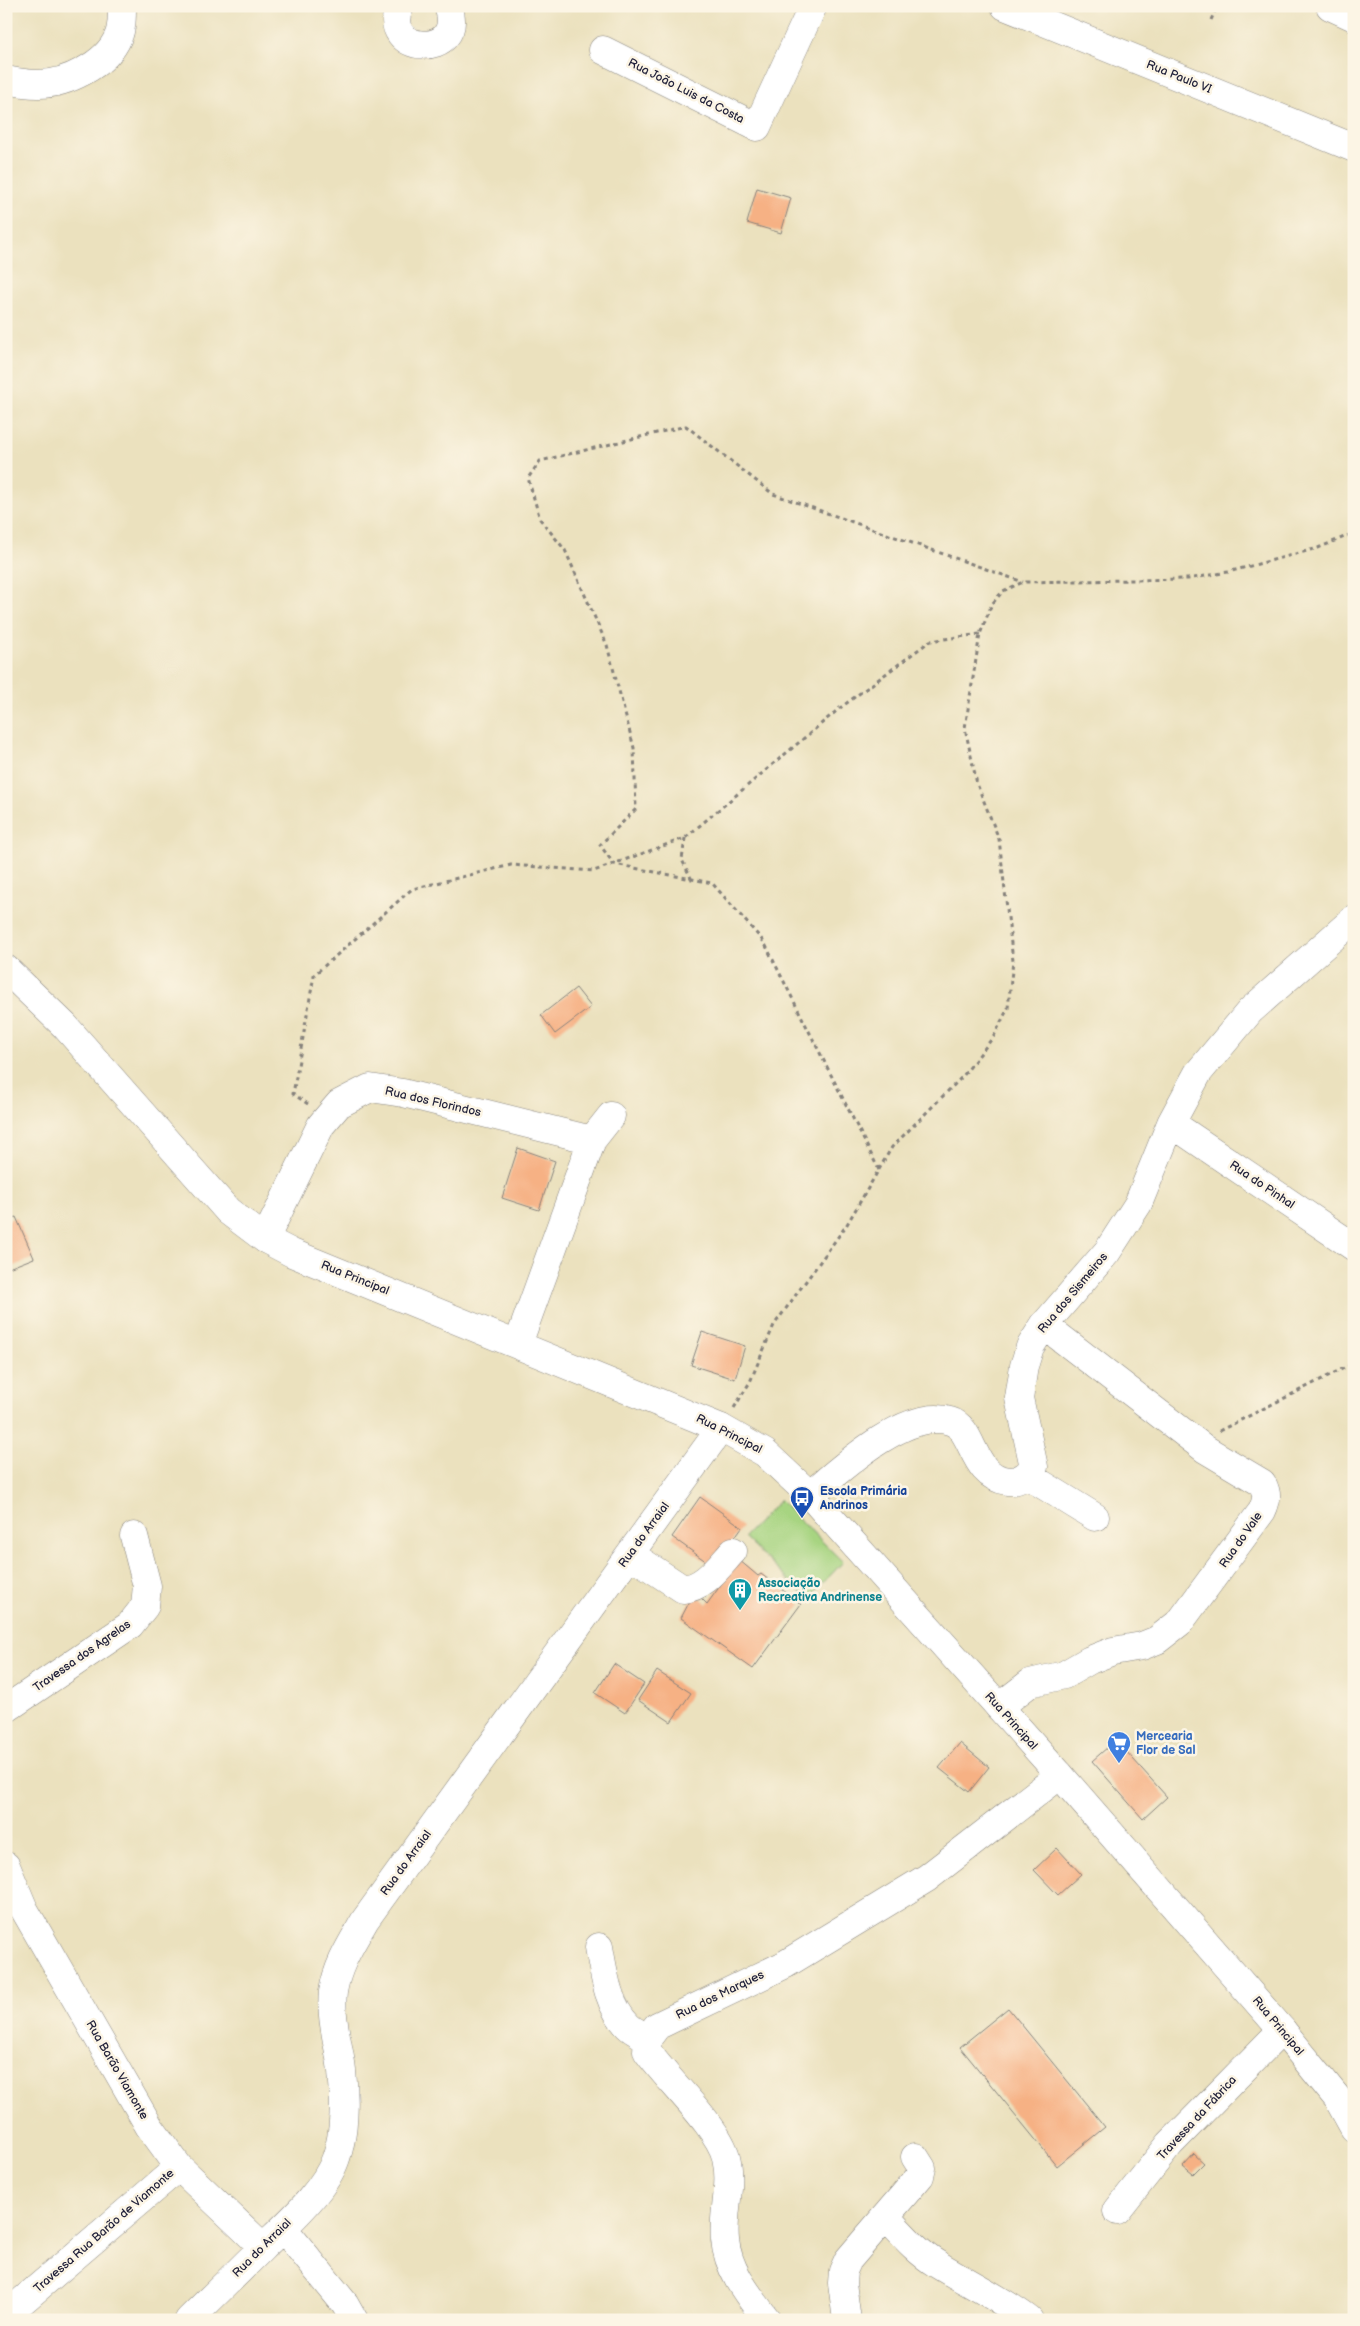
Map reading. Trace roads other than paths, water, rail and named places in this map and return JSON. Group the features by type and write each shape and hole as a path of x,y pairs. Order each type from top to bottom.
{"street":[{"path":"6,80 38,84 58,81 80,72 105,56 118,37 122,6"},
{"path":"400,6 396,18 402,35 416,45 425,46 434,44 447,32 450,24 448,6"},
{"name":"Rua João Luis da Costa","path":"603,50 756,127 813,6"},
{"path":"1330,6 1354,17"},
{"name":"Rua Paulo VI","path":"1015,8 1354,148"},
{"name":"Rua dos Sismeiros","path":"1027,1475 1034,1467 1019,1398 1024,1366 1030,1347 1044,1325 1107,1252 1132,1212 1171,1123 1198,1072 1250,1011 1354,919"},
{"name":"Rua Principal","path":"6,969 65,1026 228,1211 265,1239 292,1253 722,1428 765,1453 810,1495 1060,1775 1282,2030 1338,2099 1354,2128"},
{"name":"Rua dos Florindos","path":"265,1239 321,1125 339,1104 370,1088 403,1093 592,1140"},
{"path":"518,1344 592,1140 611,1116"},
{"name":"Rua do Pinhal","path":"1171,1123 1354,1247"},
{"name":"Rua do Vale","path":"999,1707 1030,1683 1064,1675 1090,1660 1157,1640 1180,1622 1203,1594 1262,1511 1267,1500 1266,1491 1262,1483 1196,1442 1044,1325"},
{"path":"810,1495 853,1458 906,1426 935,1418 953,1421 962,1432 982,1468 997,1479 1012,1481 1027,1475 1095,1517"},
{"name":"Rua do Arraial","path":"189,2320 282,2228 325,2180 336,2158 342,2120 342,2082 332,2001 340,1965 365,1920 722,1428"},
{"name":"Travessa dos Agrelas","path":"6,1709 130,1625 145,1606 147,1586 134,1536"},
{"path":"630,1554 682,1589 692,1588 706,1580 733,1551"},
{"name":"Rua dos Marques","path":"648,2038 657,2026 784,1965 927,1878 1060,1775"},
{"name":"Rua Barão Viamonte","path":"6,1866 15,1916 149,2126 179,2167 263,2247"},
{"path":"599,1948 606,1985 616,2011 629,2028 648,2038 647,2051 712,2131 726,2156 729,2182 725,2240 733,2270 767,2320"},
{"name":"Travessa da Fábrica","path":"1116,2211 1170,2144 1282,2030"},
{"path":"847,2320 842,2283 843,2270 854,2254 920,2176 922,2168 915,2157"},
{"name":"Travessa Rua Barão de Viamonte","path":"6,2315 179,2167"},
{"path":"886,2217 920,2252 937,2264 993,2295 1030,2320"},
{"path":"282,2228 345,2304 354,2320"}],"place":[{"name":"Escola Primária Andrinos","path":"802,1519"},
{"name":"Associação Recreativa Andrinense","path":"740,1611"},
{"name":"Mercearia Flor de Sal","path":"1119,1764"}]}
